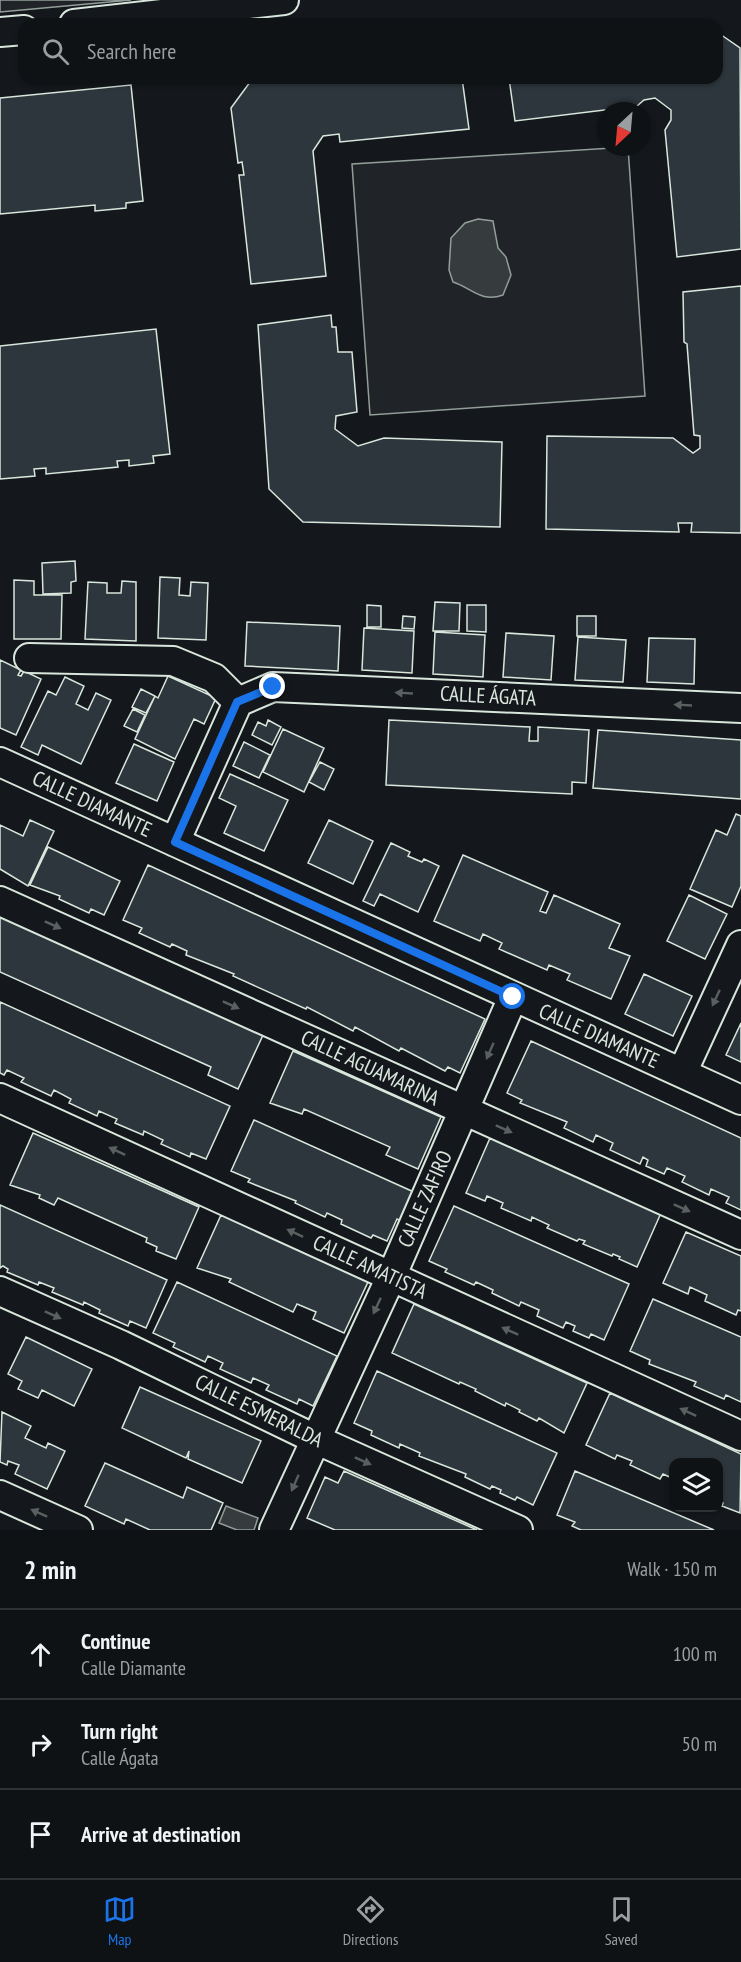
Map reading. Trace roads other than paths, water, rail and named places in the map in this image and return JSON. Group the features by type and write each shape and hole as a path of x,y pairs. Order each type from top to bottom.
{"street":[{"path":"126,18 284,0"},
{"path":"0,32 18,30"},
{"path":"29,658 173,661 214,678 237,702 175,842"},
{"name":"CALLE ÁGATA","path":"237,702 273,687 741,708"},
{"name":"CALLE DIAMANTE","path":"0,762 741,1100"},
{"name":"CALLE AGUAMARINA","path":"0,901 741,1234"},
{"path":"682,1073 741,945"},
{"name":"CALLE ZAFIRO","path":"274,1530 391,1277 513,997"},
{"name":"CALLE AMATISTA","path":"0,1098 741,1436"},
{"name":"CALLE ESMERALDA","path":"0,1291 121,1345 315,1439 518,1530"},
{"path":"0,1496 78,1530"}]}
